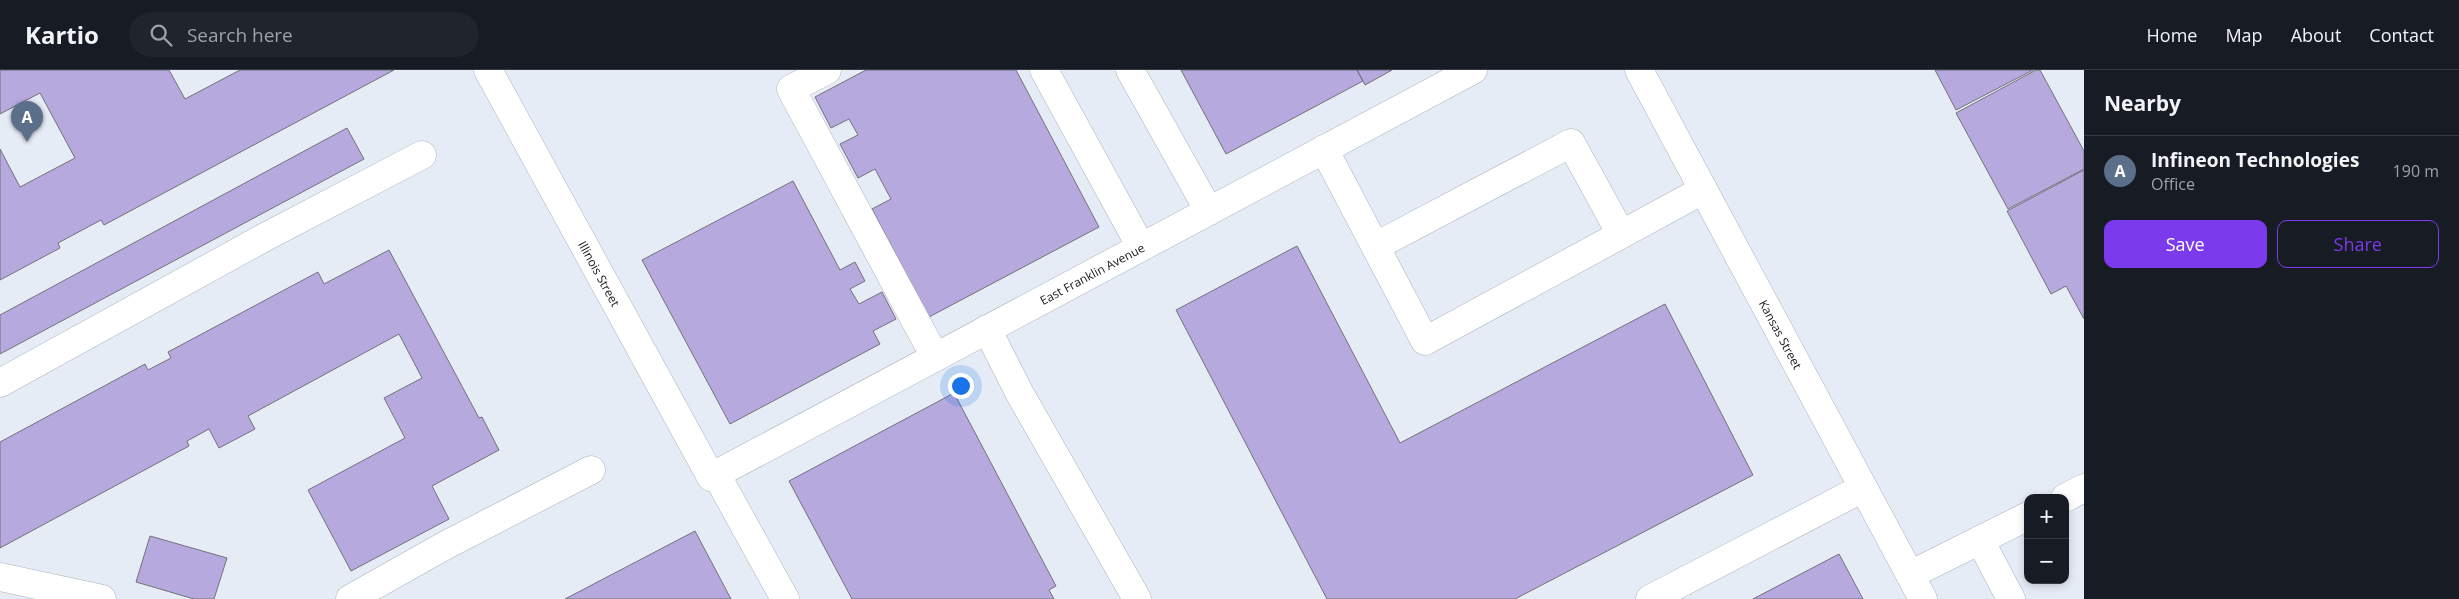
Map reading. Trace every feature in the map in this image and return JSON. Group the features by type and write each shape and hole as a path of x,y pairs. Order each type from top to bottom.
{"street":[{"name":"Illinois Street","path":"488,70 713,475 785,599"},
{"path":"827,70 791,89 935,357"},
{"path":"1044,70 1141,247"},
{"path":"1130,70 1209,211"},
{"name":"East Franklin Avenue","path":"713,475 1473,70"},
{"name":"Kansas Street","path":"1638,70 1923,599"},
{"path":"1376,246 1571,143 1621,234"},
{"path":"1324,149 1425,341 1703,190"},
{"path":"0,383 267,236 422,155"},
{"path":"987,329 1020,394 1137,599"},
{"path":"350,599 446,545 591,470"},
{"path":"1650,599 1863,488"},
{"path":"2069,496 2084,488"},
{"path":"1910,575 2024,518"},
{"path":"1980,540 2011,599"},
{"path":"0,577 102,599"}],"building":[{"path":"0,70 169,70 185,99 240,70 394,70 104,225 101,220 58,243 60,248 0,280 0,149 20,187 75,158 40,93 0,114"},
{"path":"866,70 1016,70 1099,227 929,317 872,209 891,199 875,169 858,178 840,144 858,135 849,119 831,128 815,97"},
{"path":"1181,70 1357,70 1363,81 1226,154"},
{"path":"1357,70 1392,70 1365,85"},
{"path":"1935,70 2033,70 1956,110"},
{"path":"2036,70 2040,70 2084,151 2084,169 2008,209 1956,113"},
{"path":"347,128 364,159 0,354 0,315"},
{"path":"2084,170 2084,319 2066,286 2051,294 2007,211"},
{"path":"793,181 840,270 855,262 865,281 850,289 859,304 882,292 896,319 873,331 880,344 730,424 642,260"},
{"path":"1297,246 1400,443 1665,304 1753,475 1515,599 1327,599 1176,310"},
{"path":"389,250 479,418 482,417 499,450 432,486 449,519 351,571 308,490 405,438 384,398 422,378 399,334 248,416 255,429 219,448 209,429 187,441 189,446 0,548 0,442 145,364 148,370 171,358 168,352 318,272 324,284"},
{"path":"954,393 1056,586 1049,590 1054,599 852,599 789,481"},
{"path":"695,531 731,599 565,599"},
{"path":"150,536 227,558 214,599 194,599 136,582"},
{"path":"1839,554 1863,599 1753,599"}],"place":[{"name":"Infineon Technologies","path":"27,142"}]}
